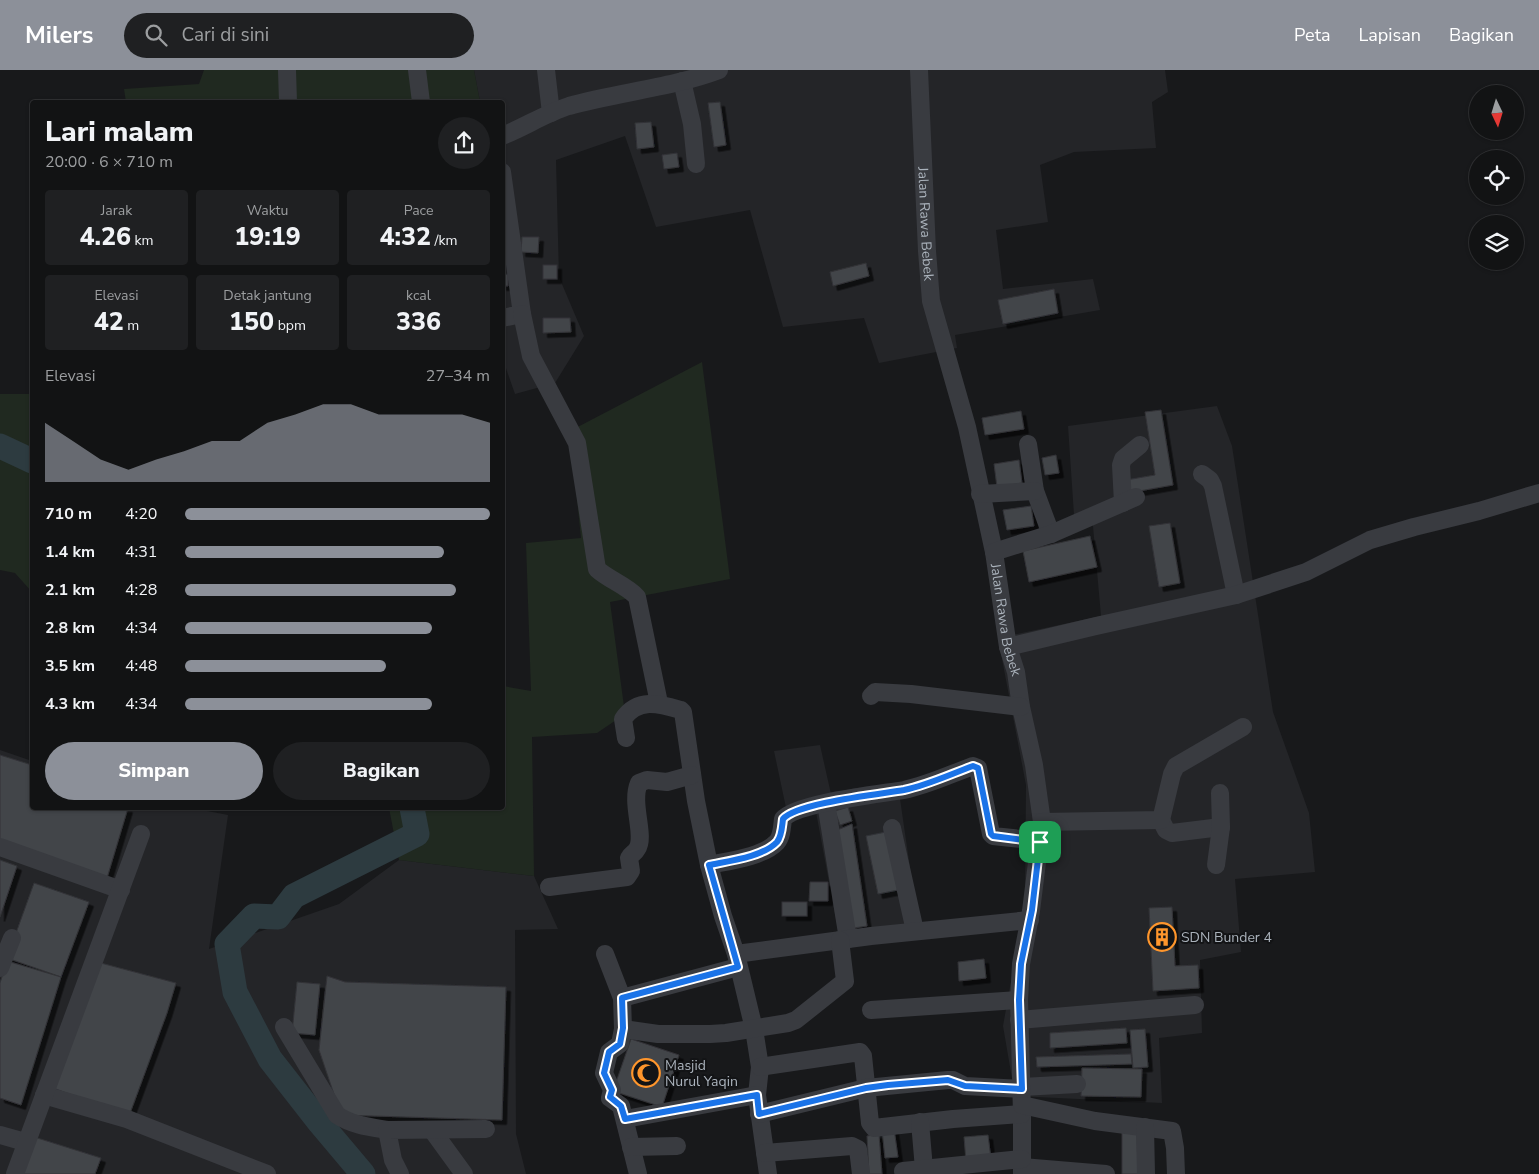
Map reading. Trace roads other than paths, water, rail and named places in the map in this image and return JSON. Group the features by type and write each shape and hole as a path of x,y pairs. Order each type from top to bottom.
{"street":[{"path":"287,70 288,100"},
{"path":"417,70 421,100"},
{"path":"546,70 551,113"},
{"path":"505,135 569,106 682,82 719,70"},
{"name":"Jalan Rawa Bebek","path":"919,70 926,242 931,301 967,426 980,494 994,552 1008,647 1016,672 1021,707 1034,765 1042,822 1030,920 1021,964 1019,1020 1022,1167"},
{"path":"682,82 692,124 696,164"},
{"path":"505,193 522,314 531,356 577,443 597,569 637,597 659,704"},
{"path":"505,317 522,314"},
{"path":"1028,444 1035,491 1051,534"},
{"path":"994,552 1051,534 1129,500 1121,465 1123,459 1140,445"},
{"path":"1202,474 1210,480 1213,486 1236,595"},
{"path":"980,494 1035,491"},
{"path":"1008,647 1236,595 1306,572 1370,540 1539,493"},
{"path":"871,696 875,692 911,694 1021,707"},
{"path":"626,738 623,718 638,705 659,704 683,711 692,775 709,865 737,960 754,1029 760,1067 757,1095 768,1174"},
{"path":"1221,827 1172,833 1166,830 1161,820 1172,774 1176,766 1243,727"},
{"path":"709,865 750,856 777,842 785,816 826,803 904,790 976,766 978,768 991,834 993,836 1040,842"},
{"path":"549,887 627,878 631,871 629,858 637,849 640,838 636,809 639,783 647,780 667,782 692,775"},
{"path":"1216,865 1221,827 1220,793"},
{"path":"623,1028 658,1034 693,1035 754,1029 796,1020 845,981 844,940 826,803"},
{"path":"1042,822 1161,820"},
{"path":"892,828 915,932"},
{"path":"15,1174 25,1142 141,834"},
{"path":"0,847 121,890"},
{"path":"622,998 737,960 844,940 1030,920"},
{"path":"1,962 12,938"},
{"path":"605,954 622,998 623,1028 620,1044 609,1052 604,1073 612,1090 610,1097 621,1106 638,1174"},
{"path":"871,1010 1019,1000"},
{"path":"1019,1020 1195,1005"},
{"path":"284,1027 337,1115 345,1121 387,1130 486,1129"},
{"path":"760,1067 860,1052 863,1056 870,1124 874,1128 920,1122 1022,1099 1077,1084"},
{"path":"759,1114 866,1088 948,1080 965,1086 1022,1099 1095,1121 1173,1132 1176,1174"},
{"path":"44,1094 127,1119 267,1174"},
{"path":"625,1119 757,1095"},
{"path":"920,1122 924,1169"},
{"path":"1145,1128 1146,1174"},
{"path":"387,1130 393,1160 400,1174"},
{"path":"432,1130 464,1174"},
{"path":"0,1135 25,1142"},
{"path":"631,1147 676,1146"},
{"path":"765,1153 852,1146 858,1149 861,1174"},
{"path":"903,1171 1022,1167 1106,1174"}],"waterway":[{"path":"0,446 30,460"},
{"path":"363,1174 270,1059 235,992 227,944 254,916 278,917 294,896 417,834 412,810"}],"place":[{"name":"SDN Bunder 4","path":"1162,937"},
{"name":"Masjid Nurul Yaqin","path":"646,1073"}]}
